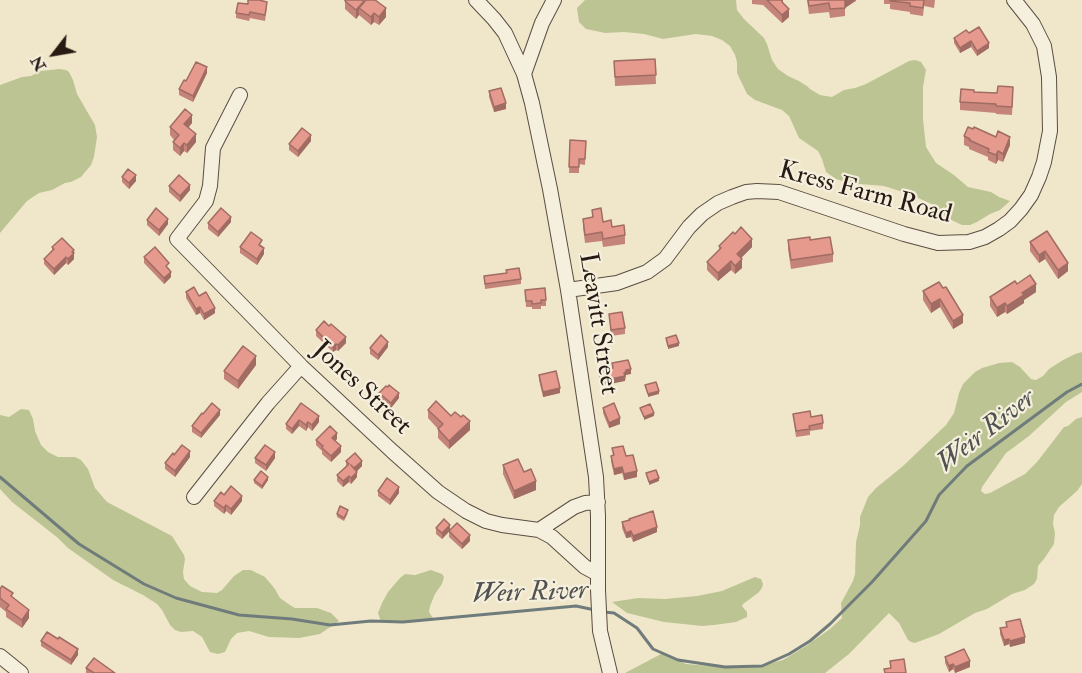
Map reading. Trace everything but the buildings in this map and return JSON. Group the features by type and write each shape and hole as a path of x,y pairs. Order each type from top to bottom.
{"street":[{"name":"Leavitt Street","path":"476,0 505,33 524,74 550,189 591,443 598,502 600,630 610,673"},
{"path":"524,74 542,23 554,0"},
{"name":"Kress Farm Road","path":"568,290 617,283 647,272 665,259 702,214 718,203 746,192 779,192 904,234 938,243 969,242 986,237 999,229 1022,209 1031,195 1044,162 1050,131 1049,77 1044,46 1033,24 1014,0"},
{"name":"Jones Street","path":"240,96 213,148 210,186 206,201 177,239 301,366 392,451 450,501 476,517 515,528 539,530 552,537 585,567 598,574"},
{"path":"194,497 254,420 301,366"},
{"path":"539,530 574,507 598,502"},
{"path":"0,656 21,673"}],"green space":[{"path":"585,0 736,0 737,10 764,38 778,69 820,95 832,97 844,90 866,84 909,61 921,62 926,70 923,87 923,119 926,147 936,163 968,187 991,192 1010,201 1000,210 977,222 962,225 945,217 934,205 909,194 884,186 856,185 836,179 826,172 818,151 799,138 789,116 782,110 755,100 747,94 737,73 735,55 730,46 722,40 696,34 663,39 644,34 605,33 586,29 579,22 577,8"},
{"path":"59,69 69,72 77,94 95,125 97,137 94,157 91,165 81,177 52,190 39,193 27,201 0,233 0,85 41,71"},
{"path":"1082,352 1082,392 1066,402 1029,436 1006,453 981,491 985,494 990,493 1025,474 1064,427 1082,417 1082,484 1054,515 1054,544 1038,566 1037,579 1034,584 975,613 939,634 915,643 908,640 899,623 889,613 849,654 825,673 625,673 663,653 686,664 736,668 783,660 806,646 842,618 841,603 855,574 856,542 860,517 868,497 946,425 954,413 963,384 982,368 1012,362 1031,379 1036,380 1063,360"},
{"path":"21,409 29,410 41,445 58,457 75,457 81,460 88,469 95,488 107,502 172,536 184,555 184,579 190,586 202,592 217,593 234,576 243,570 251,570 265,577 280,598 295,608 317,608 331,613 339,621 320,634 299,638 269,637 249,631 237,633 231,639 225,652 218,654 210,652 202,637 193,631 175,630 157,604 113,580 68,548 12,502 0,489 0,415 9,417"},
{"path":"431,570 444,577 430,606 429,612 433,618 406,622 381,622 378,613 382,603 400,578 405,574 415,575"},
{"path":"755,577 761,579 762,588 743,604 747,617 736,622 702,626 664,622 627,613 612,602 638,598 665,599 697,596 722,591"}],"waterway":[{"name":"Weir River","path":"604,612 614,613 637,628 653,649 678,660 725,667 762,666 789,654 810,641 830,624 872,582 926,521 939,495 967,466 1067,392 1082,384"},
{"name":"Weir River","path":"0,477 79,544 144,584 176,598 239,615 292,619 330,625 371,621 403,622 576,606 595,610"}]}
